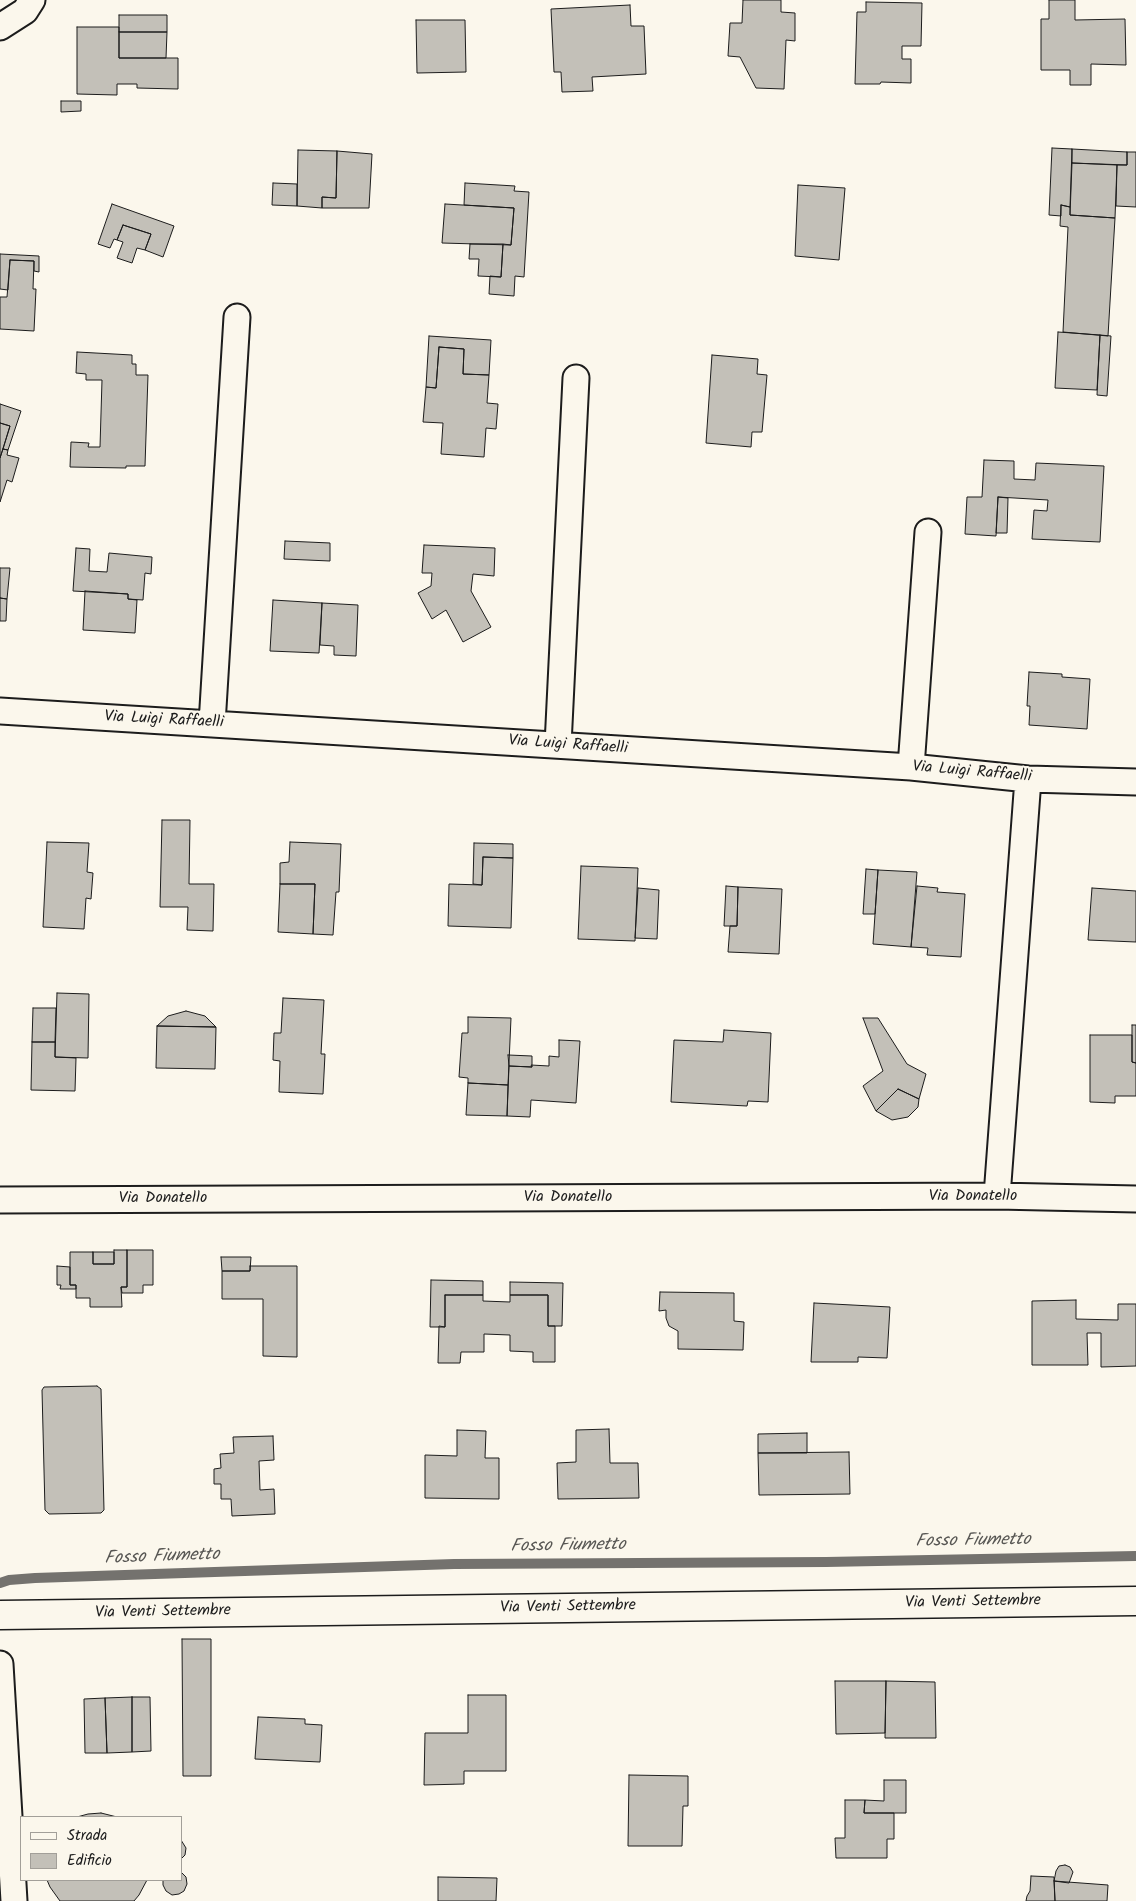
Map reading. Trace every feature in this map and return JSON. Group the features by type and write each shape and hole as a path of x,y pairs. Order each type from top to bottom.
{"street":[{"path":"0,27 25,11 32,0"},
{"path":"212,724 237,317"},
{"path":"558,745 576,378"},
{"path":"911,767 928,532"},
{"name":"Via Luigi Raffaelli","path":"0,711 911,767 1028,778 1136,782"},
{"path":"997,1196 1028,778"},
{"name":"Via Donatello","path":"0,1200 997,1196 1136,1199"},
{"name":"Via Venti Settembre","path":"0,1615 1136,1601"},
{"path":"0,1664 14,1901"}],"building":[{"path":"743,0 781,0 781,12 795,13 795,41 786,40 784,89 756,88 740,57 728,56 730,23 742,23"},
{"path":"1049,0 1075,0 1075,20 1125,19 1126,65 1091,64 1091,85 1070,85 1070,70 1041,70 1041,19 1049,19"},
{"path":"866,2 922,3 921,46 902,46 902,59 911,59 911,83 881,82 880,84 855,84 857,12 866,12"},
{"path":"630,5 631,26 644,26 646,74 592,77 593,91 562,92 561,72 554,72 551,9"},
{"path":"119,15 167,15 167,32 119,32"},
{"path":"416,20 465,20 466,72 417,73"},
{"path":"77,27 119,27 119,58 178,58 178,89 137,88 137,84 117,84 117,95 77,94"},
{"path":"119,32 167,32 166,58 119,58"},
{"path":"61,101 81,101 81,111 61,112"},
{"path":"1052,148 1072,149 1070,207 1061,205 1061,216 1049,215"},
{"path":"1072,149 1127,152 1127,165 1072,163"},
{"path":"298,150 337,151 336,198 322,197 322,208 297,206"},
{"path":"337,151 372,154 369,208 322,208 322,197 336,198"},
{"path":"1127,152 1136,152 1136,207 1116,206 1117,165 1127,165"},
{"path":"1072,163 1117,165 1115,218 1070,215"},
{"path":"273,183 297,184 297,206 272,205"},
{"path":"465,183 515,186 514,191 529,192 524,277 515,276 514,296 489,294 490,276 501,277 503,244 511,245 514,208 464,205"},
{"path":"798,185 845,188 839,260 795,256"},
{"path":"112,204 174,226 163,257 145,250 151,234 123,225 117,240 114,239 110,248 98,244"},
{"path":"445,204 514,208 511,245 442,243"},
{"path":"1061,205 1070,207 1070,215 1115,218 1108,336 1063,332 1068,227 1060,226"},
{"path":"123,225 151,234 145,250 137,248 132,263 117,258 123,242 117,240"},
{"path":"470,244 503,244 501,277 478,276 479,259 469,259"},
{"path":"0,254 39,256 39,272 34,271 34,261 10,260 8,290 0,289"},
{"path":"10,260 34,261 33,289 36,289 34,331 0,329 0,297 7,297"},
{"path":"1058,332 1100,335 1097,390 1055,388"},
{"path":"1100,335 1111,336 1107,396 1097,395"},
{"path":"429,336 491,340 489,375 463,374 464,349 439,347 436,388 426,387"},
{"path":"439,347 464,349 463,374 489,375 487,403 498,404 496,429 486,428 484,457 441,454 443,423 423,422 426,387 436,388"},
{"path":"77,352 132,355 132,364 136,364 136,375 148,375 145,466 126,466 126,468 70,467 71,442 89,443 88,447 100,447 102,380 86,380 86,374 76,373"},
{"path":"712,355 758,359 757,374 767,375 762,432 752,432 751,447 706,443"},
{"path":"0,404 21,411 8,450 3,449 10,426 0,423"},
{"path":"0,423 10,426 0,458"},
{"path":"3,449 8,450 7,455 19,458 12,482 7,480 0,502 0,458"},
{"path":"984,460 1014,461 1014,479 1035,480 1036,463 1104,466 1100,542 1032,539 1034,510 1047,511 1048,500 998,497 996,536 965,534 967,497 982,497"},
{"path":"998,497 1008,498 1007,533 996,533"},
{"path":"285,541 330,543 330,561 284,559"},
{"path":"424,545 495,548 494,576 473,574 471,591 491,627 463,642 446,610 432,619 418,593 431,586 432,573 422,573"},
{"path":"76,548 90,549 89,571 107,572 109,553 152,557 151,574 145,573 143,600 128,599 128,594 73,591"},
{"path":"0,568 10,568 7,599 0,598"},
{"path":"85,591 128,594 128,599 137,600 135,633 83,630"},
{"path":"0,598 7,599 6,621 0,621"},
{"path":"273,600 322,603 319,653 270,651"},
{"path":"322,603 358,605 356,656 334,655 334,646 320,645"},
{"path":"1029,672 1062,674 1062,677 1090,679 1087,729 1029,725 1030,706 1027,706"},
{"path":"162,820 190,820 189,884 214,884 213,931 187,930 188,907 160,907"},
{"path":"47,842 89,843 87,872 93,873 91,899 86,898 84,929 43,927"},
{"path":"290,842 341,844 339,892 336,892 333,935 313,934 315,884 280,884 280,863 289,862"},
{"path":"474,843 513,844 513,858 483,857 482,885 473,884"},
{"path":"483,857 513,858 511,928 448,926 449,884 482,885"},
{"path":"581,866 638,868 635,941 578,939"},
{"path":"866,869 878,870 875,914 863,914"},
{"path":"878,870 917,872 911,947 873,944"},
{"path":"280,884 315,884 313,934 278,932"},
{"path":"726,886 738,887 737,926 724,926"},
{"path":"917,886 938,888 937,892 965,894 961,957 927,955 928,948 911,947"},
{"path":"738,887 782,889 779,954 728,952 730,926 737,926"},
{"path":"638,888 659,890 657,939 635,938"},
{"path":"1092,888 1136,891 1136,942 1088,940"},
{"path":"57,993 89,994 88,1058 55,1057"},
{"path":"283,998 324,1000 321,1054 325,1054 323,1094 279,1092 280,1061 273,1060 274,1033 281,1033"},
{"path":"33,1008 56,1008 55,1042 32,1042"},
{"path":"186,1011 205,1016 216,1027 157,1026 168,1016"},
{"path":"468,1017 511,1018 508,1085 468,1083 468,1078 459,1077 462,1033 468,1033"},
{"path":"863,1018 878,1018 907,1064 926,1074 919,1099 898,1089 876,1111 863,1086 883,1071"},
{"path":"1132,1025 1136,1025 1136,1063 1132,1062"},
{"path":"157,1026 216,1027 215,1069 156,1068"},
{"path":"724,1030 771,1033 768,1102 748,1101 747,1106 671,1102 674,1040 723,1042"},
{"path":"1090,1035 1132,1035 1132,1062 1136,1063 1136,1096 1115,1096 1115,1103 1090,1102"},
{"path":"559,1040 580,1041 576,1103 531,1100 530,1117 507,1116 509,1066 549,1066 549,1056 559,1057"},
{"path":"32,1042 55,1042 55,1057 76,1058 75,1091 31,1090"},
{"path":"508,1055 532,1056 532,1067 509,1066"},
{"path":"468,1083 508,1085 507,1116 466,1115"},
{"path":"898,1089 919,1099 918,1107 908,1117 892,1120 876,1111"},
{"path":"114,1250 127,1250 127,1287 121,1287 122,1307 90,1307 90,1298 76,1298 76,1285 70,1285 70,1252 93,1252 93,1264 114,1264"},
{"path":"127,1250 153,1250 153,1285 143,1285 143,1293 122,1293 121,1287 127,1287"},
{"path":"93,1252 114,1252 114,1264 93,1264"},
{"path":"221,1257 251,1257 250,1271 222,1271"},
{"path":"57,1266 70,1267 70,1285 76,1285 76,1289 60,1289 61,1285 57,1285"},
{"path":"250,1266 297,1266 297,1357 263,1356 263,1299 222,1299 222,1271 250,1271"},
{"path":"431,1280 483,1281 483,1295 445,1295 445,1327 430,1327"},
{"path":"510,1282 563,1283 562,1326 548,1326 548,1295 510,1295"},
{"path":"660,1292 734,1293 734,1321 744,1322 743,1350 678,1349 678,1331 669,1326 666,1310 659,1311"},
{"path":"445,1295 483,1295 483,1301 510,1302 510,1295 548,1295 548,1326 555,1326 555,1362 533,1362 533,1352 510,1351 510,1335 484,1334 484,1352 461,1352 460,1363 438,1363 439,1326 445,1327"},
{"path":"1076,1300 1076,1319 1118,1320 1118,1304 1136,1304 1136,1366 1101,1367 1101,1333 1087,1333 1088,1365 1032,1365 1032,1301"},
{"path":"814,1303 890,1307 887,1358 858,1357 858,1362 811,1362"},
{"path":"97,1386 101,1389 104,1510 101,1513 49,1514 45,1510 42,1390 44,1387"},
{"path":"609,1429 610,1463 638,1463 639,1498 558,1499 557,1463 576,1462 576,1430"},
{"path":"457,1430 486,1431 485,1458 499,1458 499,1499 425,1498 425,1455 457,1456"},
{"path":"807,1433 807,1453 758,1453 758,1434"},
{"path":"273,1436 274,1460 259,1461 260,1490 274,1489 275,1514 232,1516 231,1499 221,1499 221,1484 214,1484 214,1469 221,1468 220,1454 234,1453 233,1437"},
{"path":"849,1452 850,1494 759,1495 758,1453"},
{"path":"182,1639 211,1639 211,1776 183,1776"},
{"path":"835,1681 886,1681 885,1733 836,1734"},
{"path":"886,1681 935,1682 936,1738 885,1738"},
{"path":"468,1695 506,1695 506,1771 464,1771 464,1784 424,1785 425,1733 468,1733"},
{"path":"132,1697 150,1697 151,1751 132,1752"},
{"path":"132,1697 132,1752 107,1753 105,1698"},
{"path":"105,1698 107,1753 85,1753 84,1699"},
{"path":"258,1717 305,1719 305,1724 322,1725 320,1762 255,1759"},
{"path":"629,1775 688,1776 688,1806 683,1806 682,1846 628,1846"},
{"path":"884,1780 906,1780 906,1813 864,1813 865,1800 884,1801"},
{"path":"845,1800 865,1800 864,1813 894,1813 894,1839 887,1839 887,1858 836,1858 835,1838 845,1838"},
{"path":"101,1813 113,1816 81,1816"},
{"path":"182,1842 186,1848 185,1855 182,1858"},
{"path":"1065,1865 1070,1867 1073,1872 1069,1883 1054,1881 1059,1866"},
{"path":"182,1873 186,1877 187,1884 184,1891 179,1894 172,1895 166,1891 163,1881 182,1881"},
{"path":"1031,1876 1054,1877 1055,1901 1026,1901 1030,1891"},
{"path":"438,1877 497,1878 496,1901 438,1901"},
{"path":"47,1881 146,1881 134,1901 60,1901"},
{"path":"1054,1881 1108,1885 1107,1901 1055,1901"}],"waterway":[{"name":"Fosso Fiumetto","path":"0,1583 9,1580 35,1578 454,1564 826,1562 1136,1556"}]}
